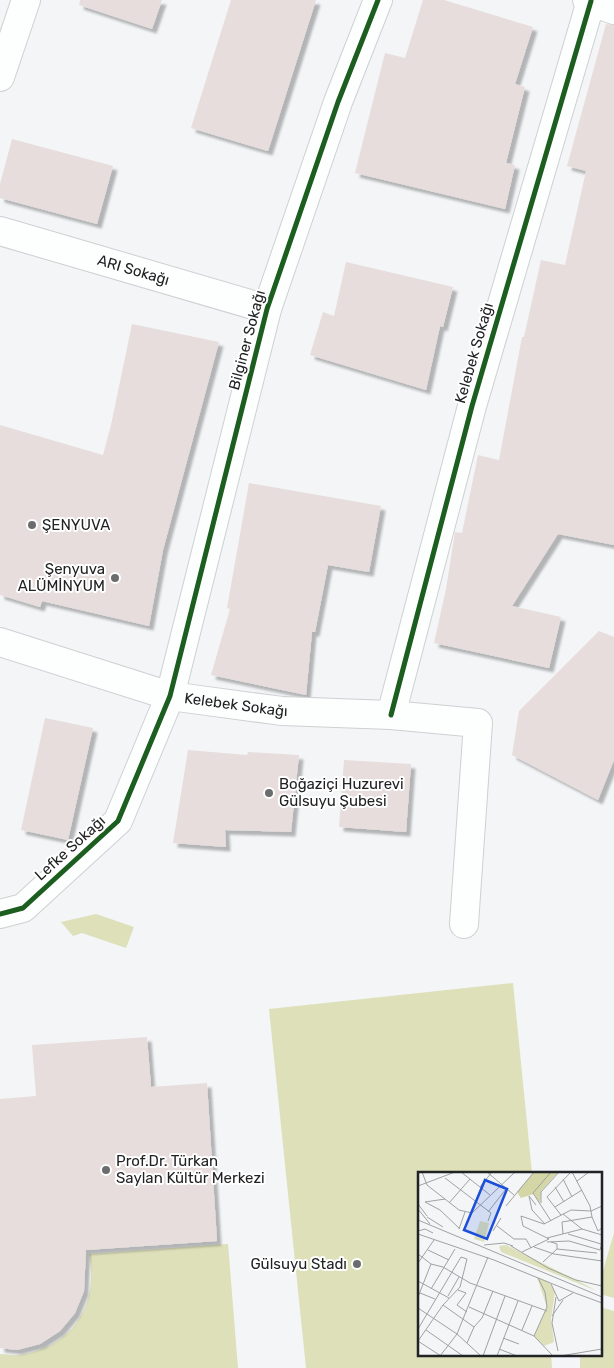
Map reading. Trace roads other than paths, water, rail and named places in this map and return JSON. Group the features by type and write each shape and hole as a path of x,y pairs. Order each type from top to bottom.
{"street":[{"path":"0,77 26,0"},
{"name":"Bilginer Sokağı","path":"170,696 267,308 338,102 378,0"},
{"name":"Kelebek Sokağı","path":"391,715 472,406 597,4"},
{"name":"ARI Sokağı","path":"0,231 267,308"},
{"name":"Kelebek Sokağı","path":"0,642 170,696 282,711 391,715 478,723 464,924"},
{"name":"Lefke Sokağı","path":"0,914 23,908 118,821 170,696"}],"place":[{"name":"ŞENYUVA","path":"32,525"},
{"name":"Şenyuva ALÜMİNYUM","path":"115,578"},
{"name":"Boğaziçi Huzurevi Gülsuyu Şubesi","path":"269,793"},
{"name":"Prof.Dr. Türkan Saylan Kültür Merkezi","path":"106,1170"},
{"name":"Gülsuyu Stadı","path":"357,1264"}]}
